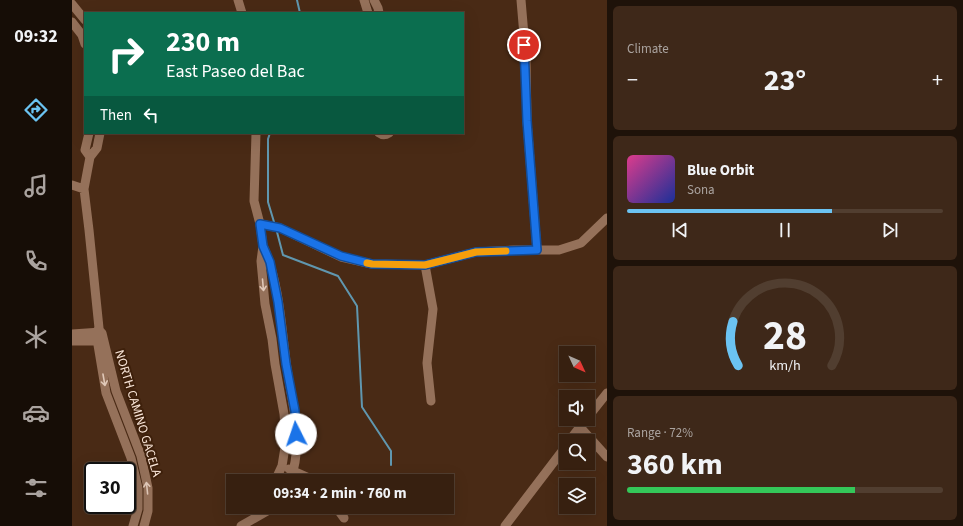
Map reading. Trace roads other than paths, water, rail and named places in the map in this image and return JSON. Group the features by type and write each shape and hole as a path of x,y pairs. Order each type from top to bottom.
{"street":[{"path":"238,0 242,12"},
{"path":"364,0 368,12"},
{"path":"374,0 379,12"},
{"path":"521,0 526,58 527,121 537,250"},
{"path":"72,4 84,19"},
{"path":"72,22 82,35 84,41"},
{"name":"NORTH CAMINO GACELA","path":"89,134 85,150 90,157"},
{"name":"NORTH CAMINO GACELA","path":"100,134 97,148 90,157 84,189 106,393 131,458 138,488 138,509 133,526"},
{"path":"256,134 254,201 260,224 263,246 261,261 265,304 284,414 286,441 282,466 278,474"},
{"path":"72,185 84,189"},
{"path":"260,224 280,228 341,256 372,264 425,265 476,252 559,250 581,243 607,218"},
{"path":"263,246 270,262 278,302 286,364 295,411 297,446 293,474"},
{"path":"425,265 433,309 427,363 432,401"},
{"path":"72,334 100,335"},
{"path":"72,341 100,335"},
{"name":"NORTH CAMINO GACELA","path":"100,335 116,391 141,456 148,488 148,511 144,526"},
{"path":"595,408 607,393"},
{"path":"575,434 580,427 607,456"},
{"path":"121,432 131,432"},
{"path":"505,526 559,455"},
{"path":"282,466 301,474"},
{"path":"241,526 261,514"},
{"path":"341,514 344,518"}],"waterway":[{"path":"297,0 300,12"},
{"path":"270,134 268,139 268,202 274,222"},
{"path":"277,232 283,255 338,276 357,306 362,407 391,451 391,465"}]}
